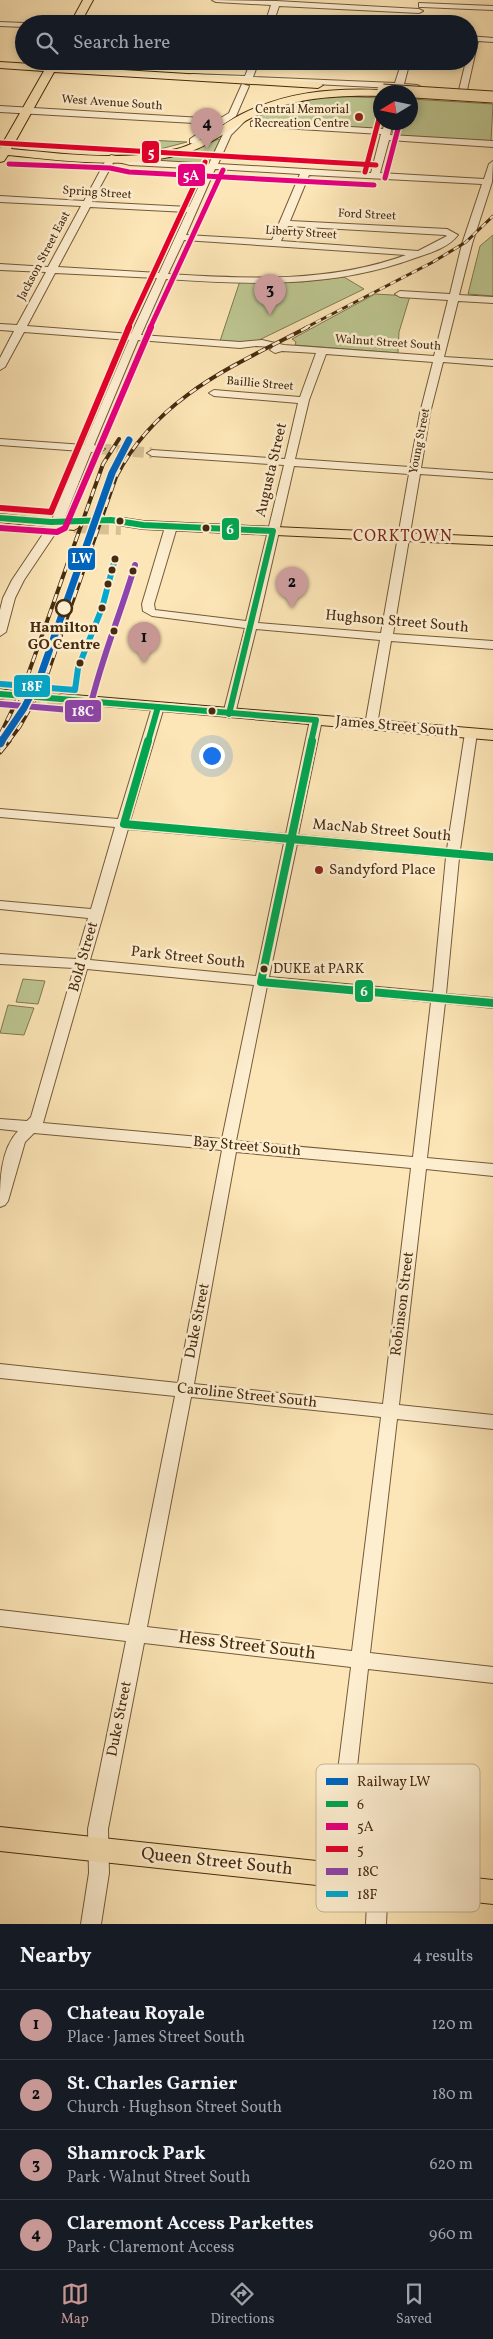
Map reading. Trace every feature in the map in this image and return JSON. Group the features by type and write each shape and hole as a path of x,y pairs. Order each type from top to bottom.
{"main road":[{"path":"80,15 88,0"},
{"path":"0,65 15,65"},
{"path":"50,70 1,154 111,158 159,156 192,148 249,121 275,102 306,94 373,92"},
{"path":"114,70 373,91"},
{"path":"418,94 493,97"},
{"path":"418,96 493,101"},
{"path":"0,518 75,523"},
{"path":"122,525 493,541"},
{"name":"James Street South","path":"62,699 493,735"},
{"name":"Queen Street South","path":"0,1839 316,1872"},
{"name":"Queen Street South","path":"480,1891 493,1892"}],"street":[{"path":"216,0 276,4 422,5 493,8"},
{"path":"272,15 276,4"},
{"path":"0,24 15,25"},
{"path":"478,39 493,40"},
{"path":"249,77 252,70"},
{"path":"399,85 403,70"},
{"path":"463,90 467,70"},
{"path":"188,76 249,77 373,87"},
{"path":"194,141 222,122 236,109 244,86"},
{"path":"418,89 493,92"},
{"name":"West Avenue South","path":"0,109 222,122"},
{"path":"0,632 4,602 57,522 135,337 228,134 249,121 493,144"},
{"path":"375,175 388,130"},
{"path":"111,158 130,162 488,182"},
{"name":"Jackson Street East","path":"0,367 18,329 111,158"},
{"name":"Young Street","path":"371,725 425,414 456,298 467,244 493,164"},
{"path":"276,243 306,171"},
{"name":"Spring Street","path":"0,199 192,210"},
{"name":"Ford Street","path":"284,223 452,233 453,237 420,253"},
{"name":"Liberty Street","path":"181,237 420,253"},
{"path":"0,267 233,281 290,281 328,278 371,270 420,253"},
{"path":"400,294 493,300"},
{"name":"Walnut Street South","path":"0,327 240,345 248,348 275,350 282,348 493,363"},
{"name":"Augusta Street","path":"228,714 304,400 322,351"},
{"name":"Baillie Street","path":"214,393 304,400"},
{"path":"0,442 100,447"},
{"path":"155,451 187,456 493,476"},
{"name":"Hughson Street South","path":"171,527 148,604 150,611 157,614 387,637 493,645"},
{"name":"Bold Street","path":"0,1201 18,1140 38,1119 96,914 158,708"},
{"name":"Duke Street","path":"91,1924 99,1873 98,1829 212,1251 229,1146 261,982 316,720"},
{"name":"Robinson Street","path":"348,1764 420,1163 453,854 471,734"},
{"name":"MacNab Street South","path":"0,812 493,857"},
{"path":"0,904 96,914"},
{"name":"Park Street South","path":"0,959 82,964 493,1003"},
{"name":"Bay Street South","path":"0,1124 493,1170"},
{"name":"Caroline Street South","path":"0,1371 493,1422"},
{"name":"Hess Street South","path":"0,1618 493,1675"}],"green space":[{"path":"333,96 373,98 373,128 250,122 280,107 311,99"},
{"path":"418,99 493,104 491,141 392,135 393,130 418,130"},
{"path":"218,139 220,140 209,164 151,161 191,152"},
{"path":"148,140 187,142 141,154"},
{"path":"493,235 493,296 468,294 480,246"},
{"path":"344,277 364,289 255,342 220,341 240,281 302,282"},
{"path":"375,294 410,296 399,332 398,353 295,345 296,342 292,339"},
{"path":"23,979 45,981 38,1004 16,1002"},
{"path":"8,1005 34,1008 24,1035 0,1033"}],"tunnel":[{"path":"100,449 152,453"},
{"path":"74,526 121,528"},
{"path":"6,694 62,699"}],"railway":[{"path":"305,328 433,262 466,242 493,216"},
{"path":"8,742 20,726 45,681 116,477 133,449 153,425 199,387 252,356 308,327"},
{"path":"0,735 24,686 103,464 119,439"},
{"path":"0,752 9,741"}],"rail line":[{"name":"LW","path":"0,743 24,708 40,677 112,473 129,440"}],"transit line":[{"name":"5","path":"365,172 376,130"},
{"name":"5A","path":"385,178 398,130"},
{"name":"5","path":"0,143 376,165"},
{"name":"5","path":"1,508 51,512 109,370 205,162"},
{"name":"5A","path":"9,164 110,168 129,172 374,185"},
{"name":"5A","path":"0,528 57,532 65,528 127,378 223,170"},
{"name":"6","path":"0,518 51,522 111,520 143,525 273,531 229,714"},
{"name":"18F","path":"1,684 75,690 78,668 102,608 115,559"},
{"name":"18C","path":"0,704 82,711 90,708 98,674 120,615 135,565"},
{"name":"6","path":"0,694 316,720 261,982 493,1003"},
{"name":"6","path":"158,707 124,824 493,857"}],"place":[{"name":"Central Memorial Recreation Centre","path":"359,117"},
{"name":"Claremont Access Parkettes","path":"207,149"},
{"name":"Shamrock Park","path":"270,315"},
{"name":"Hamilton GO Centre","path":"64,608"},
{"name":"St. Charles Garnier","path":"292,608"},
{"name":"Chateau Royale","path":"144,663"},
{"name":"Sandyford Place","path":"319,870"},
{"name":"DUKE at PARK","path":"264,969"}],"district":[{"name":"CORKTOWN","path":"403,537"}]}
